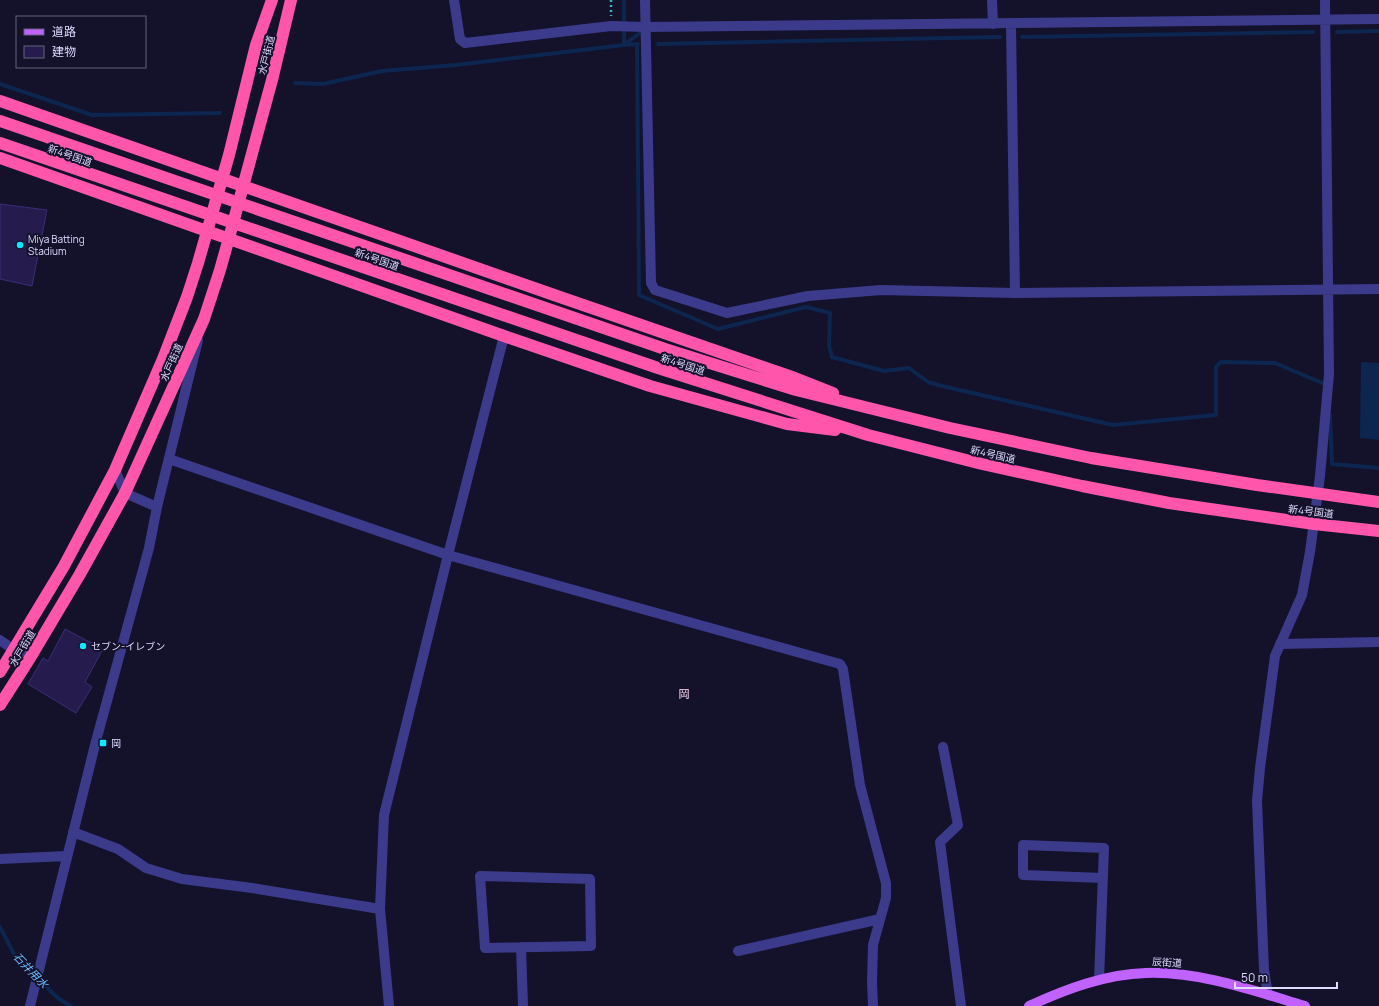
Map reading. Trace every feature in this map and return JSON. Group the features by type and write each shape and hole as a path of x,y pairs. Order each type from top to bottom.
{"highway":[{"name":"水戸街道","path":"0,672 64,566 115,470 163,359 187,298 206,231 223,179 256,44 272,0"},
{"name":"水戸街道","path":"0,705 80,574 124,493 204,318 229,238 272,80 291,0"},
{"path":"0,101 795,378 874,409"},
{"name":"新4号国道","path":"0,121 665,348 796,390 950,428 1091,458 1318,494 1379,502"},
{"name":"新4号国道","path":"0,143 658,368 868,435 982,464 1169,503 1314,524 1379,531"},
{"path":"0,158 650,386 787,424 868,435"}],"main road":[{"name":"辰街道","path":"1029,1006 1099,980 1123,975 1146,973 1175,974 1199,978 1268,995 1304,1006"}],"street":[{"path":"454,0 460,39 466,43 611,26 1011,24 1379,19"},
{"path":"645,0 650,283 655,290 727,313 808,296 881,290 1015,293 1379,289"},
{"path":"992,0 993,24"},
{"path":"1268,995 1264,970 1256,801 1275,656 1302,595 1310,552 1318,494 1329,374 1325,0"},
{"path":"1011,24 1015,293"},
{"path":"30,1006 96,741 148,548 204,318"},
{"path":"389,1006 380,909 384,815 504,336"},
{"path":"169,460 448,555 840,664 843,669 860,785 886,882 886,898 873,945 873,1006"},
{"path":"115,470 124,493 157,507"},
{"path":"0,640 14,650 30,658"},
{"path":"1280,644 1379,642"},
{"path":"943,747 958,825 940,842 961,1006"},
{"path":"73,832 118,849 146,868 182,879 252,888 380,909"},
{"path":"1099,980 1103,878 1104,848 1023,845 1023,875 1103,878"},
{"path":"0,859 67,856"},
{"path":"480,876 590,879 591,946 521,947 484,948 480,876"},
{"path":"738,951 880,919"},
{"path":"521,947 523,1006"}],"water":[{"path":"1361,362 1379,363 1379,440 1360,438"}],"building":[{"name":"Miya Batting Stadium","path":"0,204 47,210 32,286 0,279"},
{"path":"65,629 103,649 85,682 92,687 76,713 28,684 43,658 48,661"}],"waterway":[{"path":"624,0 624,45"},
{"path":"624,45 645,29"},
{"path":"1337,32 1379,31"},
{"path":"1022,37 1313,32"},
{"path":"658,44 1000,37"},
{"path":"637,44 639,295 718,329 806,307 830,313 829,345 832,357 884,371 909,368 928,382 942,386 1113,425 1216,415 1216,367 1221,362 1275,363 1327,385"},
{"path":"295,83 323,84 382,71 456,65 638,44"},
{"path":"0,84 92,115 220,113"},
{"path":"1330,415 1332,464 1379,468"},
{"name":"石井用水","path":"0,927 16,958 59,999 71,1006"}],"place":[{"name":"Miya Batting Stadium","path":"20,245"},
{"name":"セブン-イレブン","path":"83,646"},
{"name":"岡","path":"103,743"}],"district":[{"name":"岡","path":"684,693"}]}
